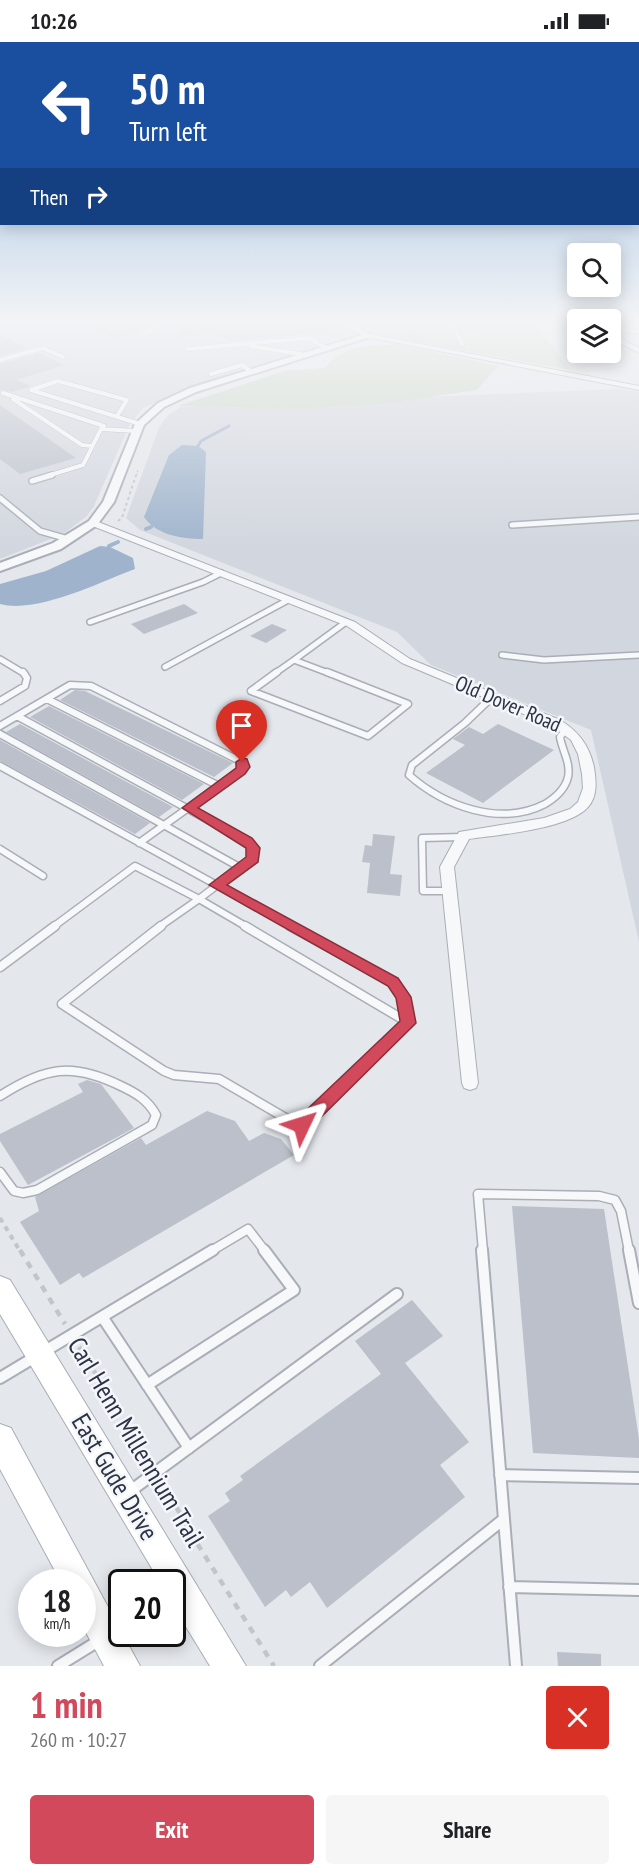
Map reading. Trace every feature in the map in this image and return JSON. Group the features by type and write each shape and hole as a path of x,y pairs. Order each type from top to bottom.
{"main road":[{"name":"East Gude Drive","path":"0,1289 229,1666"},
{"path":"5,1455 71,1569"},
{"path":"96,1616 123,1666"}],"street":[{"path":"0,567 69,539 93,523 108,502 138,428 155,408 180,397"},
{"name":"Old Dover Road","path":"93,523 346,622 368,633 406,661 566,729 583,746 591,784 583,805 558,820 463,837"},
{"path":"463,837 447,867 470,1083"}],"lane":[{"path":"9,397 82,445 92,446"},
{"path":"15,397 104,426 84,465 32,481"},
{"path":"52,397 117,416 138,428"},
{"path":"115,397 127,400 117,416"},
{"path":"101,429 138,428"},
{"path":"0,498 40,531 69,539"},
{"path":"512,525 639,517"},
{"path":"90,622 203,582 220,573"},
{"path":"165,667 288,600"},
{"path":"292,659 408,704 368,736 250,691 292,659 346,622"},
{"path":"502,655 544,660 639,655"},
{"path":"0,659 24,673 27,678 25,686 0,701"},
{"path":"0,726 70,685 91,686 242,762 243,767 240,771 139,843"},
{"path":"492,697 465,723 412,765 409,775 418,783 483,815 522,814 559,795 568,778 568,763 561,750 560,737 566,729"},
{"path":"46,699 219,786"},
{"path":"17,716 189,808 247,841 253,848 253,858 241,868 198,898 62,1004 164,1071 174,1075 219,1079 294,1124 302,1125 409,1023"},
{"path":"0,734 241,868"},
{"path":"0,766 393,982 403,997 409,1023"},
{"path":"449,891 423,891 422,838 463,837"},
{"path":"0,849 43,876"},
{"path":"0,966 135,866 198,898 409,1023"},
{"path":"0,1096 19,1083 48,1070 82,1069 106,1078 150,1101 156,1115 152,1125 37,1190 23,1193 14,1191 0,1172"},
{"path":"516,1666 478,1194 599,1196 615,1200 621,1211 639,1303"},
{"path":"0,1378 248,1229 294,1290 147,1385"},
{"path":"125,1495 397,1294"},
{"path":"103,1318 189,1448"},
{"path":"500,1475 639,1478"},
{"path":"320,1666 504,1520"},
{"path":"509,1587 639,1590"},
{"path":"58,1666 107,1636"}],"path":[{"path":"107,528 122,518 138,470"},
{"name":"Carl Henn Millennium Trail","path":"0,1218 157,1472 190,1533 274,1666"}],"shaded area":[{"path":"0,397 167,397 143,408 129,426 94,506 87,516 63,534 0,559"},
{"path":"431,397 639,397 639,942 591,730 431,665 397,632 140,530 126,518 159,428 168,415 181,407"}],"green space":[{"path":"206,397 431,397 396,402 311,408 178,406"}],"water":[{"path":"182,445 198,446 206,452 203,539 170,535 155,528 144,517 169,455"},
{"path":"100,546 110,547 133,558 135,569 50,601 32,605 0,604 0,584 46,571"}],"building":[{"path":"0,405 76,458 20,474 0,459"},
{"path":"184,604 198,613 144,634 131,624"},
{"path":"272,624 287,630 266,643 250,636"},
{"path":"75,690 85,691 233,763 214,777 60,700"},
{"path":"49,706 204,784 182,800 30,717"},
{"path":"20,724 173,807 159,817 6,732"},
{"path":"498,724 554,750 483,803 426,773 465,745 453,739 469,727 483,734"},
{"path":"0,740 150,823 135,834 0,761"},
{"path":"373,834 395,836 390,874 402,875 400,896 367,893 370,863 362,862 365,845 372,846"},
{"path":"87,1080 101,1084 134,1128 28,1185 0,1141 0,1134 83,1092 78,1084"},
{"path":"207,1111 235,1121 249,1141 264,1133 281,1139 294,1155 83,1278 79,1273 60,1285 20,1222 39,1211 35,1197 141,1138 146,1145"},
{"path":"512,1206 604,1209 639,1439 639,1458 533,1453"},
{"path":"412,1300 443,1336 405,1363 469,1442 440,1465 465,1497 327,1608 310,1582 291,1597 286,1590 265,1607 208,1516 230,1501 225,1493 243,1480 240,1476 381,1374 355,1341"},
{"path":"557,1652 601,1654 601,1666 558,1666"}],"waterway":[{"path":"198,446 201,441 229,426"},
{"path":"146,529 151,527"},
{"path":"109,546 118,542"}],"route":[{"path":"242,762 243,767 240,771 189,808 247,841 253,848 253,858 216,885 393,982 403,997 409,1023 302,1125"}]}
